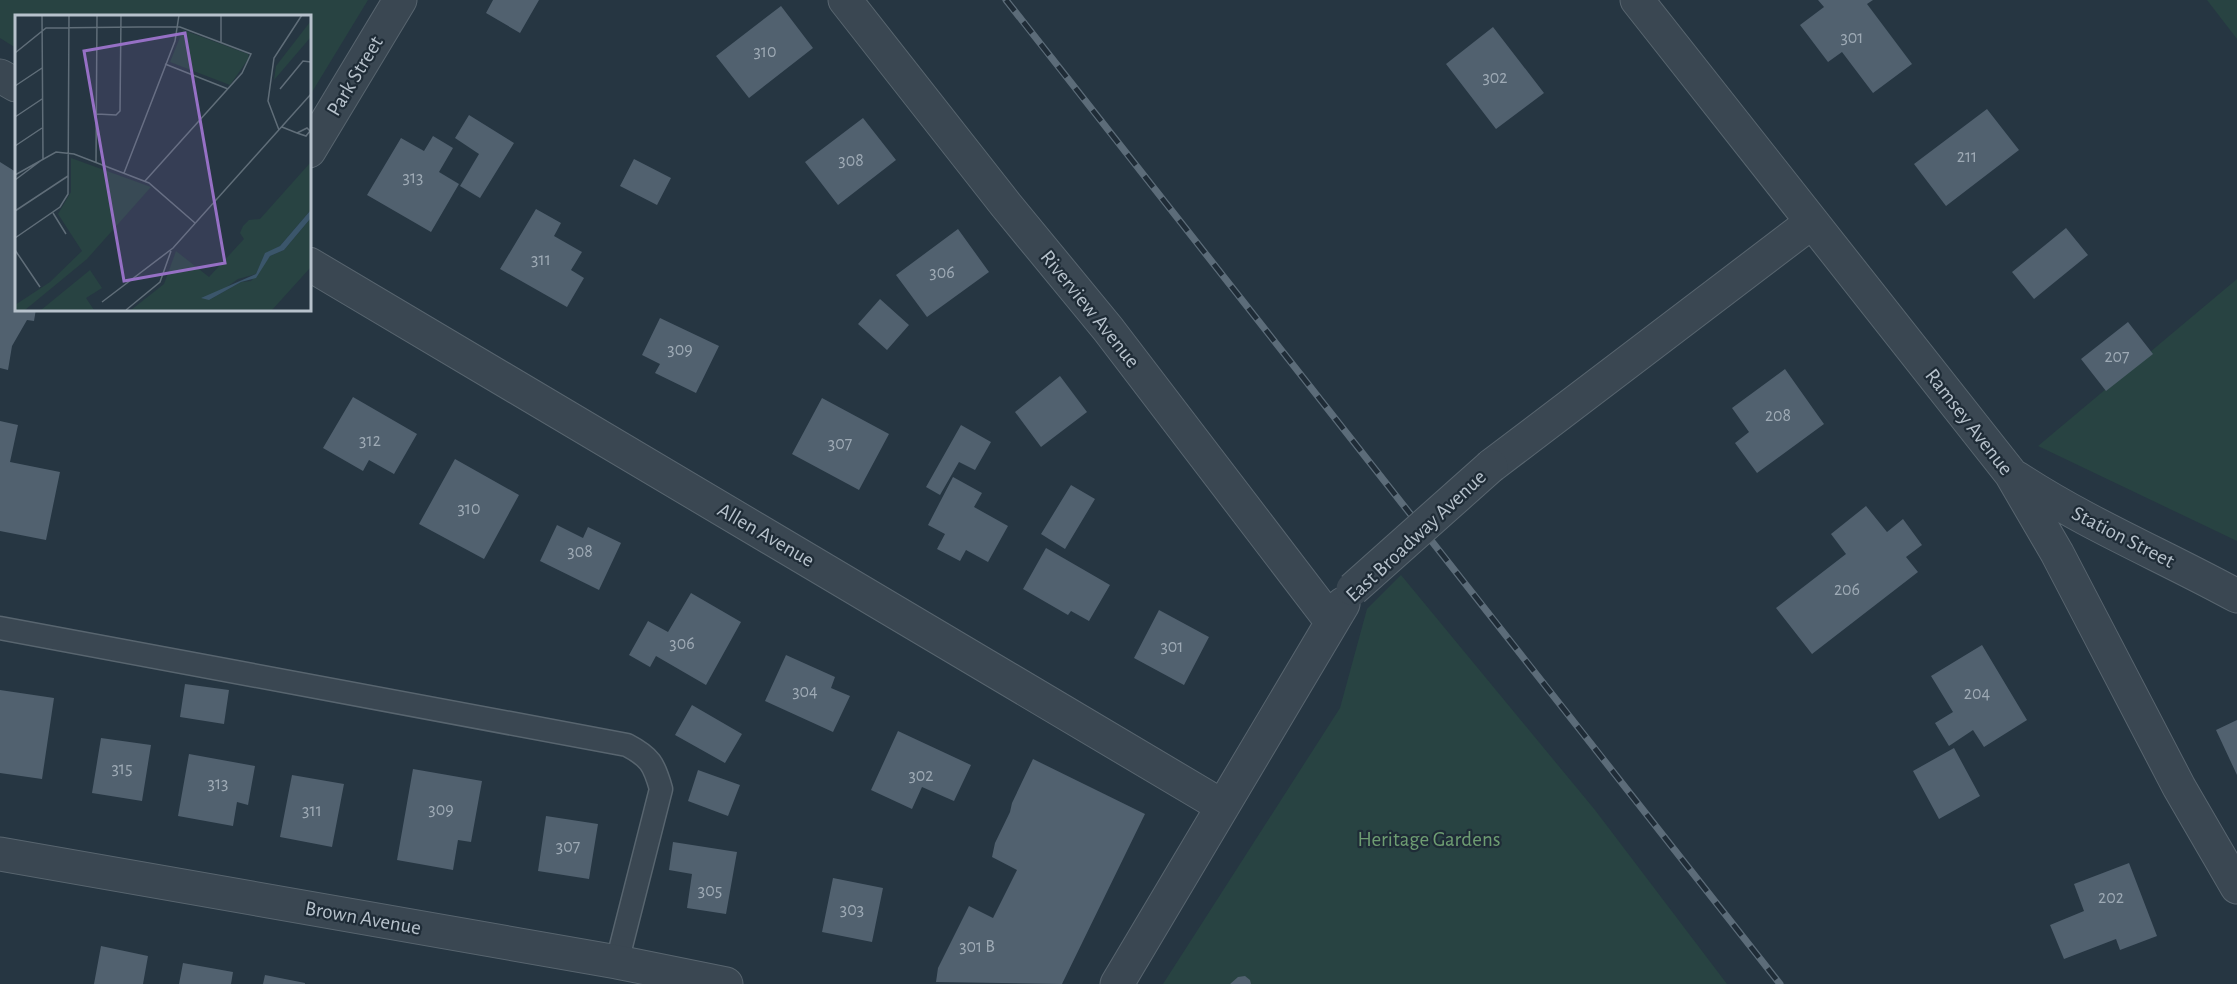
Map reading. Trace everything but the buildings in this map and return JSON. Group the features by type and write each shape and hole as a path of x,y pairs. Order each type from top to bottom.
{"street":[{"name":"Park Street","path":"310,149 400,0"},
{"name":"Riverview Avenue","path":"845,0 1006,205 1108,329 1331,621"},
{"name":"Ramsey Avenue","path":"1637,0 2011,474 2057,553 2180,787 2237,887"},
{"path":"0,76 15,84"},
{"name":"East Broadway Avenue","path":"1117,984 1331,621 1353,589 1491,466 1812,222"},
{"name":"Allen Avenue","path":"310,265 1222,806"},
{"name":"Station Street","path":"2011,474 2088,521 2237,596"},
{"name":"Brown Avenue","path":"0,854 617,962 726,984"}],"lane":[{"path":"0,628 627,745 645,755 656,769 661,789 617,962"}],"green space":[{"path":"0,0 368,0 310,95 310,15 15,15 15,47 0,38"},
{"path":"2207,0 2237,0 2237,39"},
{"path":"2237,279 2237,541 2038,446"},
{"name":"Heritage Gardens","path":"1401,575 1595,810 1727,984 1163,984 1340,708 1367,609"}],"railway":[{"path":"1006,0 1780,984"}]}
